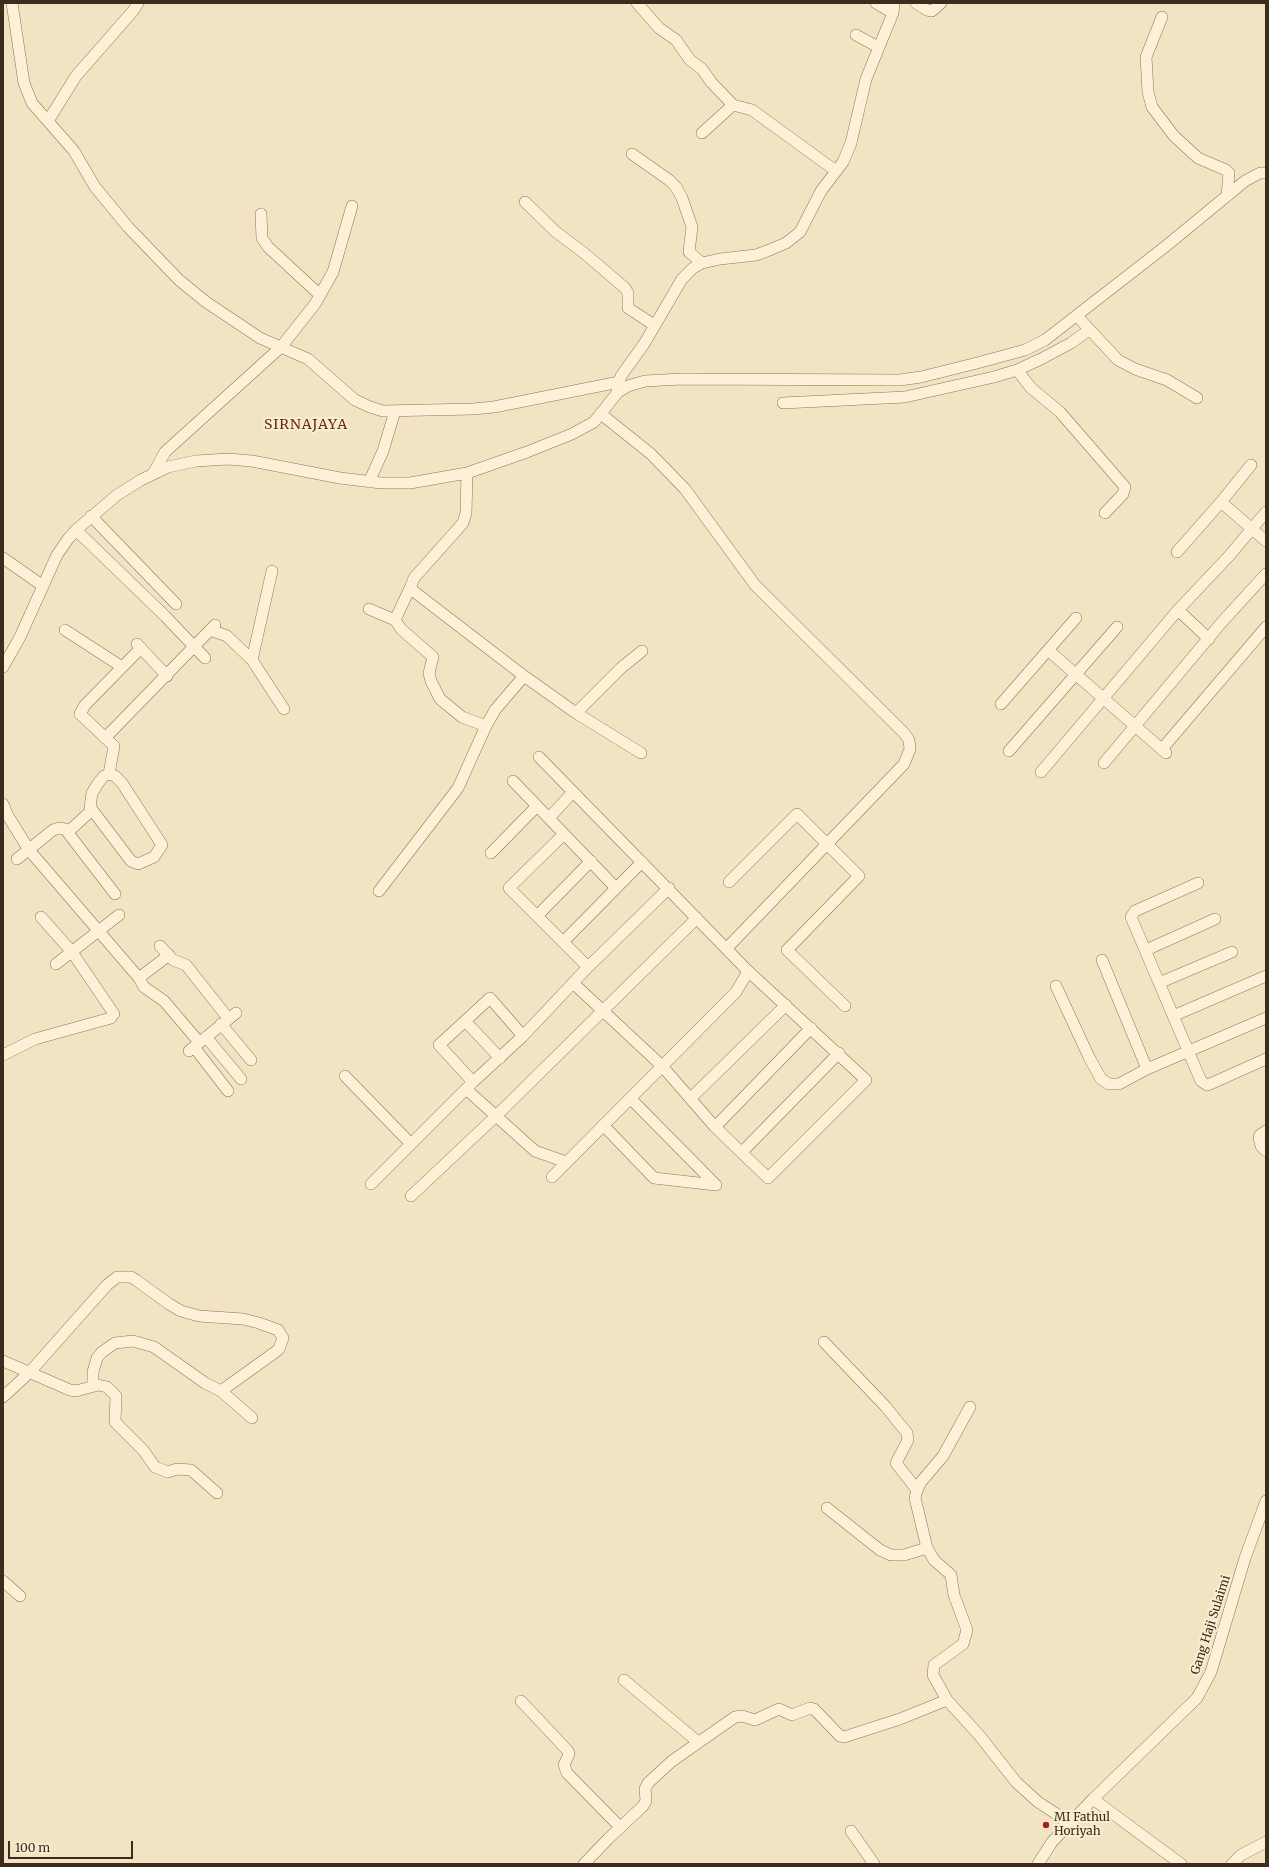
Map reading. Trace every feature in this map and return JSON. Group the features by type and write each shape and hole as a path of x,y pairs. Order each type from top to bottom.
{"street":[{"path":"12,3 26,91 32,103 78,157 98,191 145,246 174,276 240,325 281,347 308,359 356,400 377,410 473,409 494,407 619,382"},
{"path":"48,121 76,76 134,11 138,3"},
{"path":"637,3 659,28 676,40 690,60 702,69 711,82 732,105 752,110 836,171"},
{"path":"615,395 619,382 644,344 682,279 693,268 702,263 720,259 756,255 786,243 803,227 821,191 843,162 853,137 866,79 894,8 876,3"},
{"path":"916,3 927,10 932,11 941,3"},
{"path":"1162,17 1146,57 1148,92 1152,107 1174,136 1198,158 1229,173 1227,196"},
{"path":"856,35 878,47"},
{"path":"702,133 732,105"},
{"path":"632,154 669,180 676,187 682,198 692,227 689,252 702,263"},
{"path":"783,403 911,379 979,372 1017,370 1066,337 1083,323 1227,196 1252,177 1266,172"},
{"path":"525,202 556,232 584,253 625,288 628,293 628,308 654,325"},
{"path":"153,474 164,452 281,347 320,295 333,272 352,206"},
{"path":"261,214 262,238 268,247 320,295"},
{"path":"3,667 20,637 57,555 76,530 117,495 153,474 182,463 209,459 252,461 368,482 410,483 467,473 527,452 572,434 594,422 615,395 628,386 656,380 856,390 912,396 979,372 1030,348 1066,337 1083,323"},
{"path":"1083,323 1113,355 1127,365 1167,380 1197,398"},
{"path":"1017,370 1031,388 1060,412 1123,484 1125,489 1123,494 1105,513"},
{"path":"368,482 383,451 395,411"},
{"path":"601,414 651,454 686,489 755,585 904,733 909,740 910,749 904,764 726,948"},
{"path":"1177,552 1251,465"},
{"path":"395,620 414,578 463,523 466,513 467,473"},
{"path":"1221,502 1266,541"},
{"path":"1041,772 1178,610 1266,512"},
{"path":"91,516 179,602 165,616"},
{"path":"76,530 165,616 205,658"},
{"path":"3,558 43,586"},
{"path":"252,660 272,571"},
{"path":"1104,763 1266,574"},
{"path":"410,586 414,593 524,676 576,713 641,753"},
{"path":"369,609 395,620 401,629 433,657 429,673 431,681 440,699 462,717 486,726"},
{"path":"1178,610 1209,639"},
{"path":"1000,704 1076,618"},
{"path":"105,738 167,676 213,627 227,636 252,660 284,709"},
{"path":"1009,751 1117,627"},
{"path":"1048,650 1164,751 1266,627"},
{"path":"65,630 122,667"},
{"path":"109,774 114,746 80,714 84,705 122,667 139,646 167,676"},
{"path":"576,713 608,680 642,651"},
{"path":"379,891 458,788 486,726 504,698 524,676"},
{"path":"539,757 669,888 747,970 839,1053 866,1080 768,1178 715,1127 662,1066 602,1009 572,983"},
{"path":"109,774 115,776 122,783 162,845 159,851 154,857 138,864 131,861 92,810 90,801 92,793 104,776 109,774"},
{"path":"513,781 616,888"},
{"path":"549,818 574,792"},
{"path":"3,804 8,816 30,850 98,932 139,978 144,987 164,1001 197,1044 228,1091"},
{"path":"491,853 537,806"},
{"path":"68,832 92,810"},
{"path":"730,882 797,814 859,876 787,950 845,1006"},
{"path":"17,859 53,830 59,828 68,832 115,894"},
{"path":"564,834 509,888 564,940 588,966"},
{"path":"538,915 591,861"},
{"path":"564,940 642,862"},
{"path":"1198,883 1132,913 1131,917 1201,1081 1207,1085 1266,1059"},
{"path":"371,1184 469,1085 523,1036 588,966 669,888"},
{"path":"56,964 119,915"},
{"path":"3,1055 35,1039 113,1016 72,952 41,917"},
{"path":"411,1196 496,1116 602,1009 697,918"},
{"path":"1146,950 1215,919"},
{"path":"160,946 173,960 186,965 229,1018 251,1060"},
{"path":"1159,983 1232,952"},
{"path":"139,978 169,955"},
{"path":"1102,960 1148,1069"},
{"path":"552,1177 736,992 746,975 747,970"},
{"path":"1173,1016 1266,976"},
{"path":"1056,986 1089,1057 1101,1079 1108,1084 1119,1084 1148,1069 1266,1018"},
{"path":"523,1036 490,998 439,1045 469,1085 496,1116 535,1151 566,1162"},
{"path":"691,1098 786,1005"},
{"path":"197,1044 229,1018"},
{"path":"465,1021 500,1058"},
{"path":"715,1127 811,1028"},
{"path":"197,1044 240,1079"},
{"path":"742,1152 839,1053"},
{"path":"345,1076 411,1144"},
{"path":"603,1125 654,1178 716,1185 630,1098"},
{"path":"1266,1131 1260,1135 1259,1138 1261,1146 1266,1151"},
{"path":"3,1397 29,1373 107,1285 118,1277 123,1276 136,1280 181,1311 199,1316 243,1319 278,1330 282,1333 283,1342 279,1349 221,1391"},
{"path":"93,1386 93,1372 97,1358 102,1352 115,1344 133,1340 154,1347 205,1383 221,1391 252,1418"},
{"path":"824,1342 884,1406 907,1433 908,1440 896,1463 916,1490"},
{"path":"3,1361 70,1390 76,1391 93,1386 107,1387 114,1393 116,1401 115,1422 143,1450 155,1467 168,1472 184,1469 191,1470 217,1493"},
{"path":"970,1407 943,1456 924,1477 916,1490 916,1505 927,1548 934,1560 951,1575 954,1595 967,1630 963,1644 936,1662 932,1668 933,1676 946,1700 980,1735 1016,1782 1069,1825"},
{"name":"Gang Haji Sulaimi","path":"1038,1864 1052,1842 1093,1799 1189,1707 1206,1683 1218,1652 1253,1534 1266,1501"},
{"path":"827,1508 880,1550 891,1555 904,1555 927,1548"},
{"path":"3,1581 20,1596"},
{"path":"624,1680 698,1742"},
{"path":"584,1864 645,1804 645,1789 648,1783 672,1761 735,1717 742,1716 755,1720 779,1709 792,1715 810,1708 814,1709 840,1736 846,1737 946,1700"},
{"path":"521,1701 568,1751 569,1754 564,1765 566,1773 620,1827"},
{"path":"1093,1799 1181,1864"},
{"path":"851,1831 874,1864"},
{"path":"1232,1864 1241,1855 1266,1842"}],"place":[{"name":"MI Fathul Horiyah","path":"1046,1825"}],"district":[{"name":"SIRNAJAYA","path":"306,425"}]}
